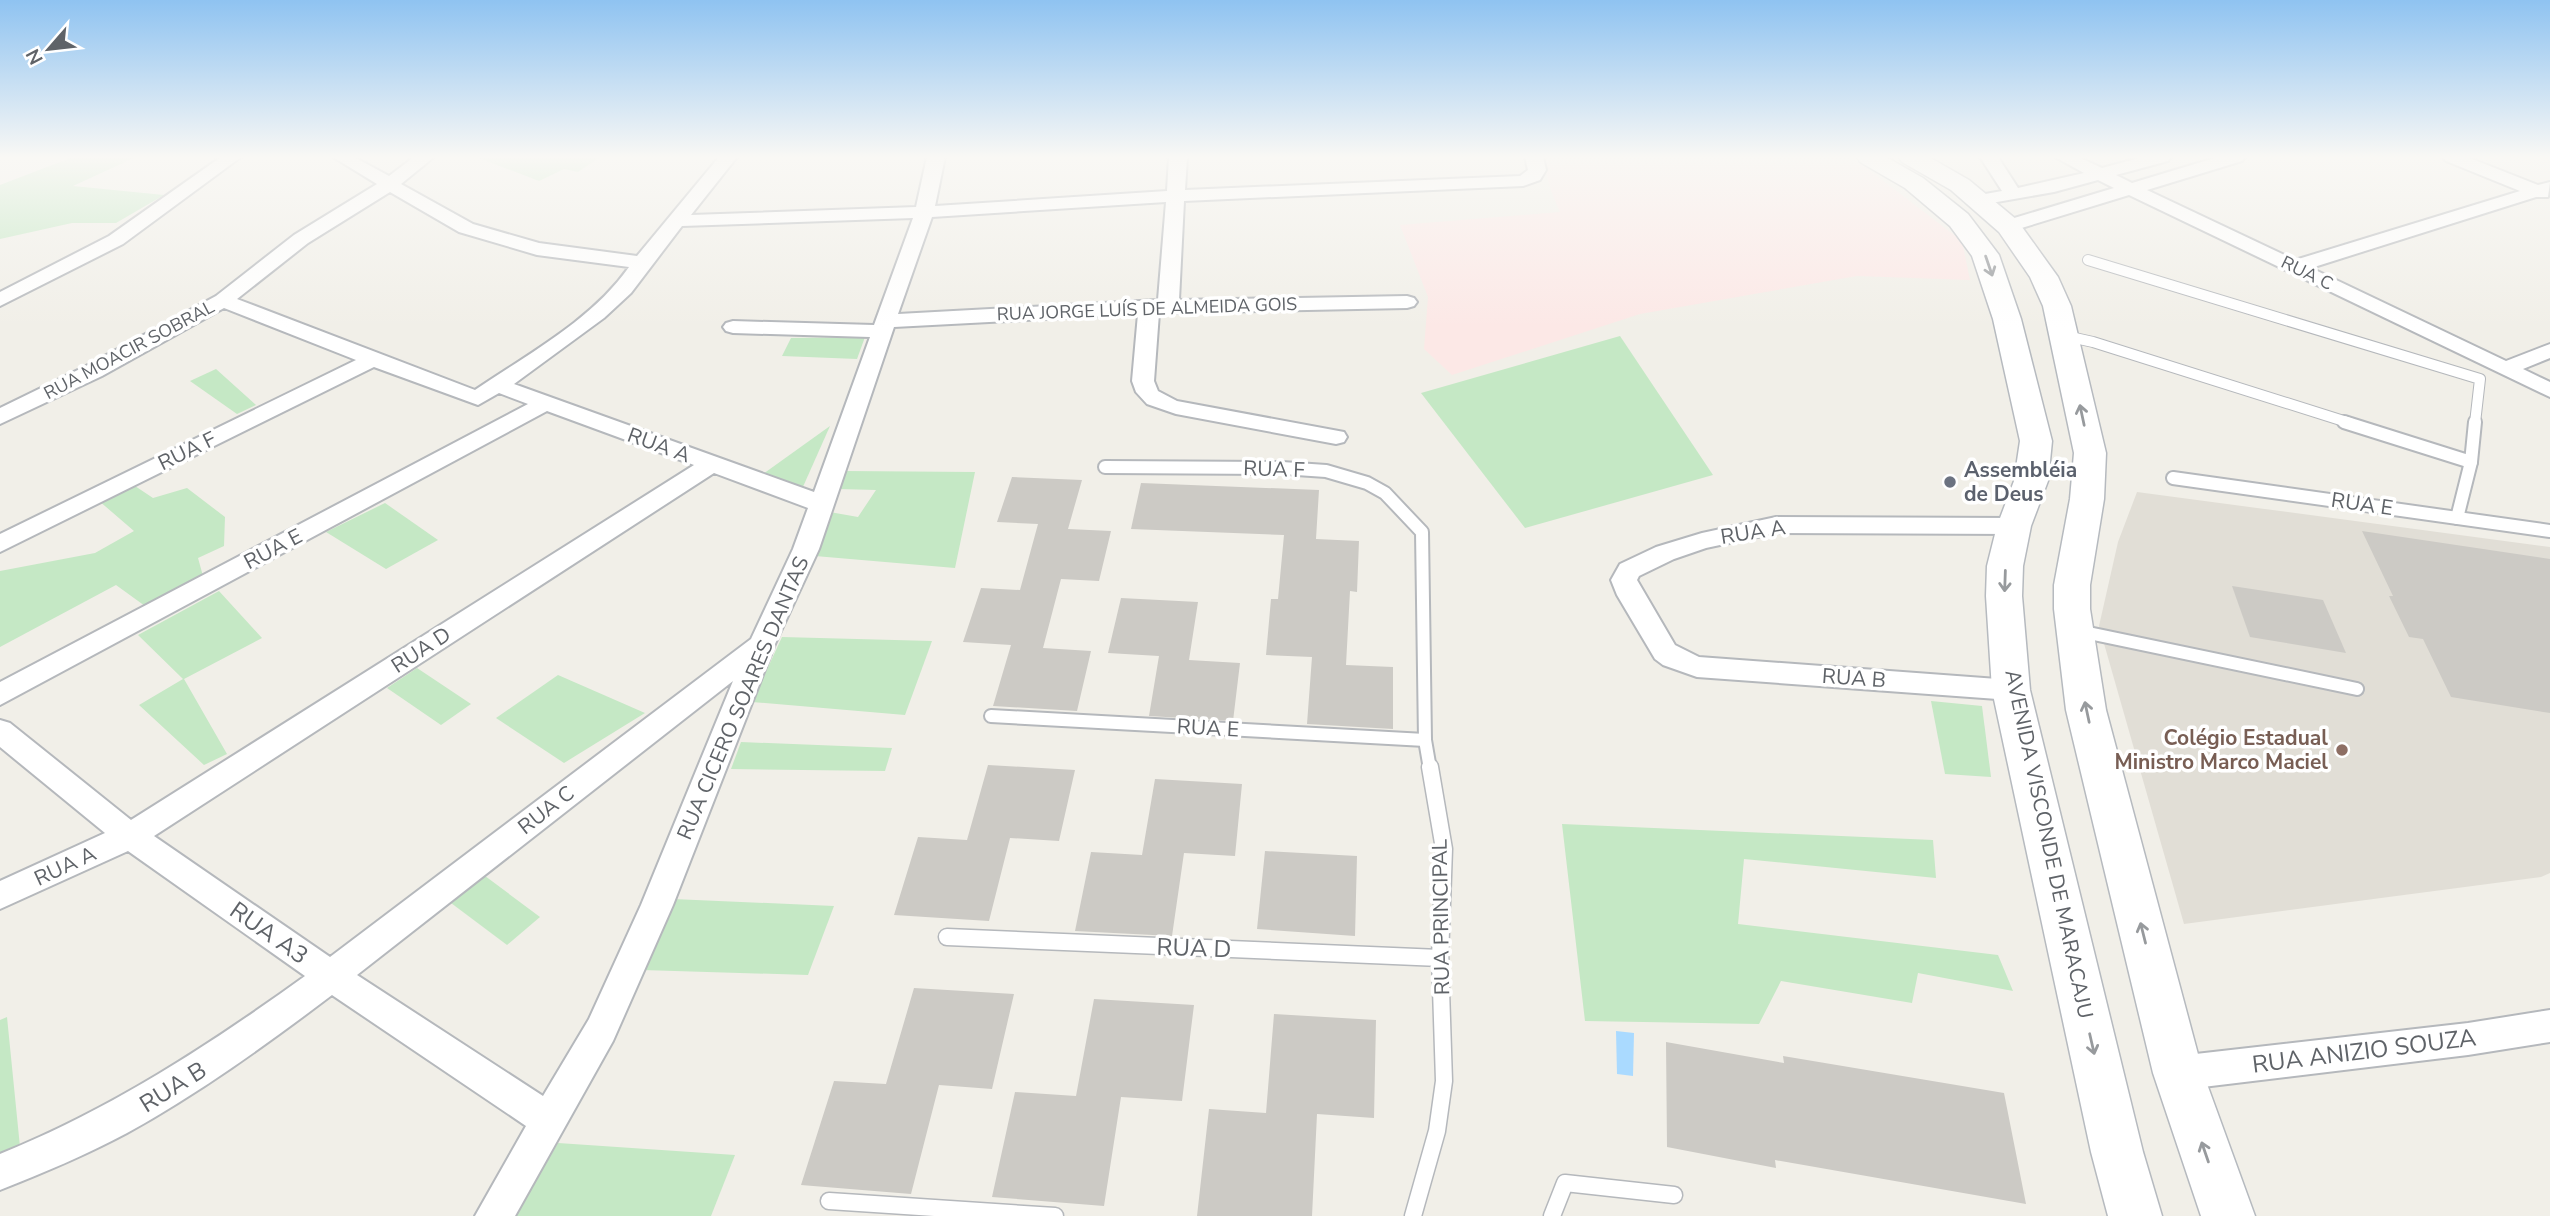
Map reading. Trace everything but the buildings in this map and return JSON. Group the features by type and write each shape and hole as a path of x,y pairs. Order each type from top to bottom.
{"main road":[{"name":"AVENIDA VISCONDE DE MARACAJU","path":"1953,214 1985,255 2007,319 2036,442 2031,481 2014,527 2005,566 2004,596 2011,690 2117,1152 2135,1216"},
{"path":"2004,214 2044,277 2066,337 2090,453 2087,499 2072,585 2086,710 2178,1073 2228,1216"},
{"path":"2036,442 2065,453 2090,453"},
{"path":"2031,481 2060,482 2087,499"}],"street":[{"path":"0,300 116,240 153,214"},
{"name":"RUA MOACIR SOBRAL","path":"0,417 94,371 223,300 301,239 342,214"},
{"path":"442,214 466,228 537,249 642,263"},
{"path":"488,391 597,314 624,289 681,214"},
{"path":"675,221 876,214"},
{"name":"RUA CICERO SOARES DANTAS","path":"494,1216 601,1030 691,823 762,645 806,549 923,214"},
{"path":"1173,214 1159,307 1143,381 1145,390 1154,400 1176,407 1336,437"},
{"name":"RUA C","path":"2183,214 2550,390"},
{"path":"2294,267 2473,214"},
{"name":"RUA A","path":"223,300 374,359 488,391 546,403 822,504"},
{"name":"RUA JORGE LUÍS DE ALMEIDA GOIS","path":"733,327 885,326 1159,307 1407,302"},
{"path":"2505,369 2550,350"},
{"name":"RUA F","path":"0,544 374,359"},
{"name":"RUA E","path":"0,695 546,403"},
{"name":"RUA D","path":"130,836 712,464"},
{"name":"RUA A","path":"1697,667 1665,652 1630,595 1624,580 1626,575 1644,561 1702,541 1776,525 2014,527"},
{"name":"RUA C","path":"331,976 762,645"},
{"name":"RUA B","path":"1697,667 2011,690"},
{"name":"RUA A3","path":"0,730 130,836 331,976 548,1120"},
{"name":"RUA A","path":"0,896 130,836"},
{"name":"RUA B","path":"0,1172 50,1152 138,1109 249,1038 331,976"},
{"name":"RUA ANIZIO SOUZA","path":"2178,1073 2468,1039 2550,1026"}],"lane":[{"path":"2088,260 2480,379 2471,462 2457,518"},
{"path":"2066,337 2093,342 2471,462"},
{"name":"RUA F","path":"1105,467 1326,471 1351,477 1384,492 1404,509 1422,532"},
{"name":"RUA E","path":"2173,478 2550,531"},
{"name":"RUA PRINCIPAL","path":"1413,1216 1437,1131 1444,1081 1440,958 1444,849 1425,740 1422,532"},
{"path":"2075,630 2357,689"},
{"name":"RUA E","path":"991,716 1425,740"},
{"name":"RUA D","path":"947,937 1440,958"},
{"path":"1552,1216 1565,1183 1674,1195"},
{"path":"829,1200 1055,1216"}],"shaded area":[{"path":"1539,214 1926,214 1962,241 1970,280 1857,276 1640,314 1452,375 1424,349 1428,297 1400,225"},
{"name":"Colégio Estadual Ministro Marco Maciel","path":"2137,492 2550,547 2550,873 2541,877 2184,924 2099,626 2118,542"}],"green space":[{"path":"0,214 132,214 116,223 72,223 0,239"},
{"path":"1620,336 1713,475 1525,528 1421,393"},
{"path":"865,337 857,359 782,356 791,338"},
{"path":"216,369 256,405 237,414 190,381"},
{"path":"830,426 802,489 763,474"},
{"path":"845,471 975,472 955,568 815,556 824,511 858,517 876,490 838,489"},
{"path":"132,484 153,498 187,488 225,517 224,546 198,558 203,576 145,606 116,585 0,647 0,571 95,553 134,531 98,500"},
{"path":"385,503 438,540 386,569 326,532"},
{"path":"219,591 262,638 184,679 227,754 204,765 139,705 183,679 138,635"},
{"path":"782,637 932,641 905,715 752,702"},
{"path":"417,668 471,704 441,725 387,688"},
{"path":"558,675 645,713 564,763 496,718"},
{"path":"1931,701 1982,706 1991,777 1945,774"},
{"path":"741,742 892,748 885,771 731,769"},
{"path":"1562,824 1933,840 1936,878 1744,859 1738,924 1998,955 2013,991 1918,973 1912,1003 1781,981 1759,1024 1585,1021"},
{"path":"477,870 540,917 507,945 443,897"},
{"path":"673,899 834,906 808,975 642,970"},
{"path":"7,1017 20,1147 0,1154 0,1020"},
{"path":"558,1143 735,1155 711,1216 515,1216"}],"water":[{"path":"1616,1031 1634,1033 1633,1076 1617,1074"}],"place":[{"name":"Assembléia de Deus","path":"1950,482"},
{"name":"Colégio Estadual Ministro Marco Maciel","path":"2342,750"}]}
